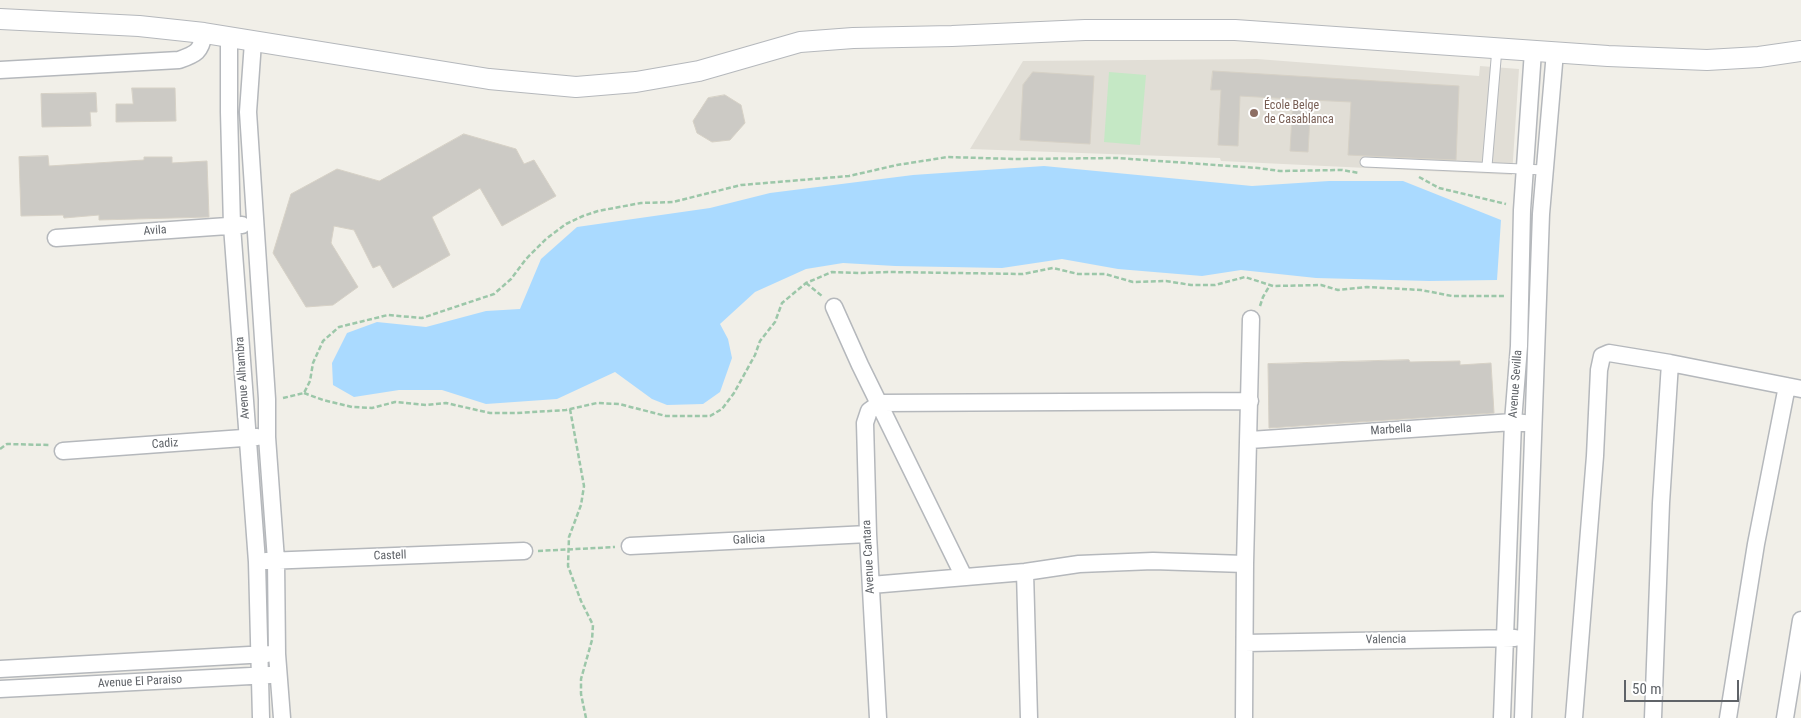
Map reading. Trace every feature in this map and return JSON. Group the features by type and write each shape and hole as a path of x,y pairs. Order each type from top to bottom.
{"street":[{"path":"0,19 139,26 204,33 489,79 576,87 636,82 699,71 800,42 853,38 1085,30 1235,30 1533,51 1707,60 1759,57 1801,51"},
{"path":"0,70 179,60 196,53 202,44 204,33"},
{"name":"Avenue Alhambra","path":"229,38 232,226 256,562 261,718"},
{"name":"Avenue Alhambra","path":"253,42 248,112 267,399 267,437 276,560 277,654 282,718"},
{"name":"Avenue Sevilla","path":"1502,718 1513,422 1520,346 1522,210 1519,168 1533,51"},
{"name":"Avenue Sevilla","path":"1523,718 1541,214 1554,52"},
{"name":"Avila","path":"56,238 254,224"},
{"path":"834,307 860,365 964,577"},
{"path":"1244,718 1245,564 1252,318"},
{"path":"1574,718 1595,456 1599,370 1601,359 1609,353 1794,387 1756,544 1728,718"},
{"path":"1653,718 1661,503 1670,363"},
{"path":"880,403 1250,401"},
{"name":"Avenue Cantara","path":"878,718 868,534 865,423 869,411 880,403"},
{"name":"Marbella","path":"1250,440 1513,422 1532,424"},
{"name":"Cadiz","path":"63,451 267,437"},
{"name":"Galicia","path":"630,546 868,534"},
{"name":"Castell","path":"256,562 524,551"},
{"path":"871,585 1026,572 1079,564 1153,561 1245,564"},
{"path":"1026,572 1029,718"},
{"path":"1785,718 1801,620"},
{"name":"Valencia","path":"1245,643 1527,639"},
{"name":"Avenue El Paraiso","path":"0,669 277,654"},
{"name":"Avenue El Paraiso","path":"0,689 280,675"}],"lane":[{"path":"1487,166 1497,48"},
{"path":"1365,162 1544,170"}],"path":[{"path":"304,393 310,381 313,363 323,341 339,327 388,315 422,318 494,294 512,279 526,259 546,239 566,224 583,216 641,203 673,202 741,185 849,176 898,165 948,157 1013,159 1117,158 1280,171 1342,170 1361,174"},
{"path":"1415,176 1438,188 1495,200 1522,210"},
{"path":"267,399 288,398 304,393 352,407 372,408 395,402 426,405 446,403 490,413 570,409 597,402 619,404 666,416 710,416 722,409 734,393 755,355 760,341 775,322 782,302 806,282 832,272 1023,274 1054,268 1078,274 1105,274 1133,282 1166,282 1191,285 1215,284 1245,277 1270,285 1321,285 1338,290 1366,287 1421,290 1452,296 1498,297 1520,295"},
{"path":"806,282 834,307"},
{"path":"1252,318 1261,305 1270,285"},
{"path":"570,409 584,486 581,505 569,537 568,566 581,601 593,625 592,640 581,680 581,694 586,718"},
{"path":"0,450 7,444 46,444 63,451"},
{"path":"524,551 630,546"}],"shaded area":[{"name":"École Belge de Casablanca","path":"1257,59 1479,76 1480,66 1519,69 1512,175 1221,161 1220,158 970,149 1023,61"}],"green space":[{"path":"1109,72 1146,75 1140,145 1104,142"}],"water":[{"path":"1044,166 1252,186 1329,181 1403,181 1501,220 1497,280 1429,281 1316,278 1241,270 1202,276 1118,269 1062,259 1002,268 843,263 806,269 755,292 720,324 728,339 732,358 720,392 703,404 667,405 652,399 615,372 557,399 486,404 442,390 399,390 354,397 333,385 332,363 347,333 377,322 426,327 486,311 520,309 541,259 577,227 710,208 770,193 913,175"}],"building":[{"path":"1213,71 1459,86 1456,160 1348,155 1351,102 1311,100 1308,152 1290,151 1293,99 1240,96 1238,146 1218,145 1221,90 1211,90"},
{"path":"1033,72 1094,76 1090,144 1020,140 1023,85"},
{"path":"132,88 175,88 176,121 116,122 116,104 133,104"},
{"path":"96,93 97,112 90,112 91,126 42,127 41,94"},
{"path":"725,95 741,105 745,123 730,140 712,142 697,133 693,121 708,98"},
{"path":"464,134 516,149 524,164 534,160 556,196 502,226 480,188 432,217 450,255 393,288 380,265 373,268 354,230 334,226 331,243 358,287 333,305 306,307 273,253 291,194 337,169 379,181"},
{"path":"48,156 49,166 144,160 144,157 172,157 172,163 207,161 209,217 99,220 99,215 64,218 63,215 21,216 19,157"},
{"path":"1409,360 1410,362 1460,361 1460,365 1491,363 1494,413 1269,428 1268,364"}],"place":[{"name":"École Belge de Casablanca","path":"1254,113"}]}
